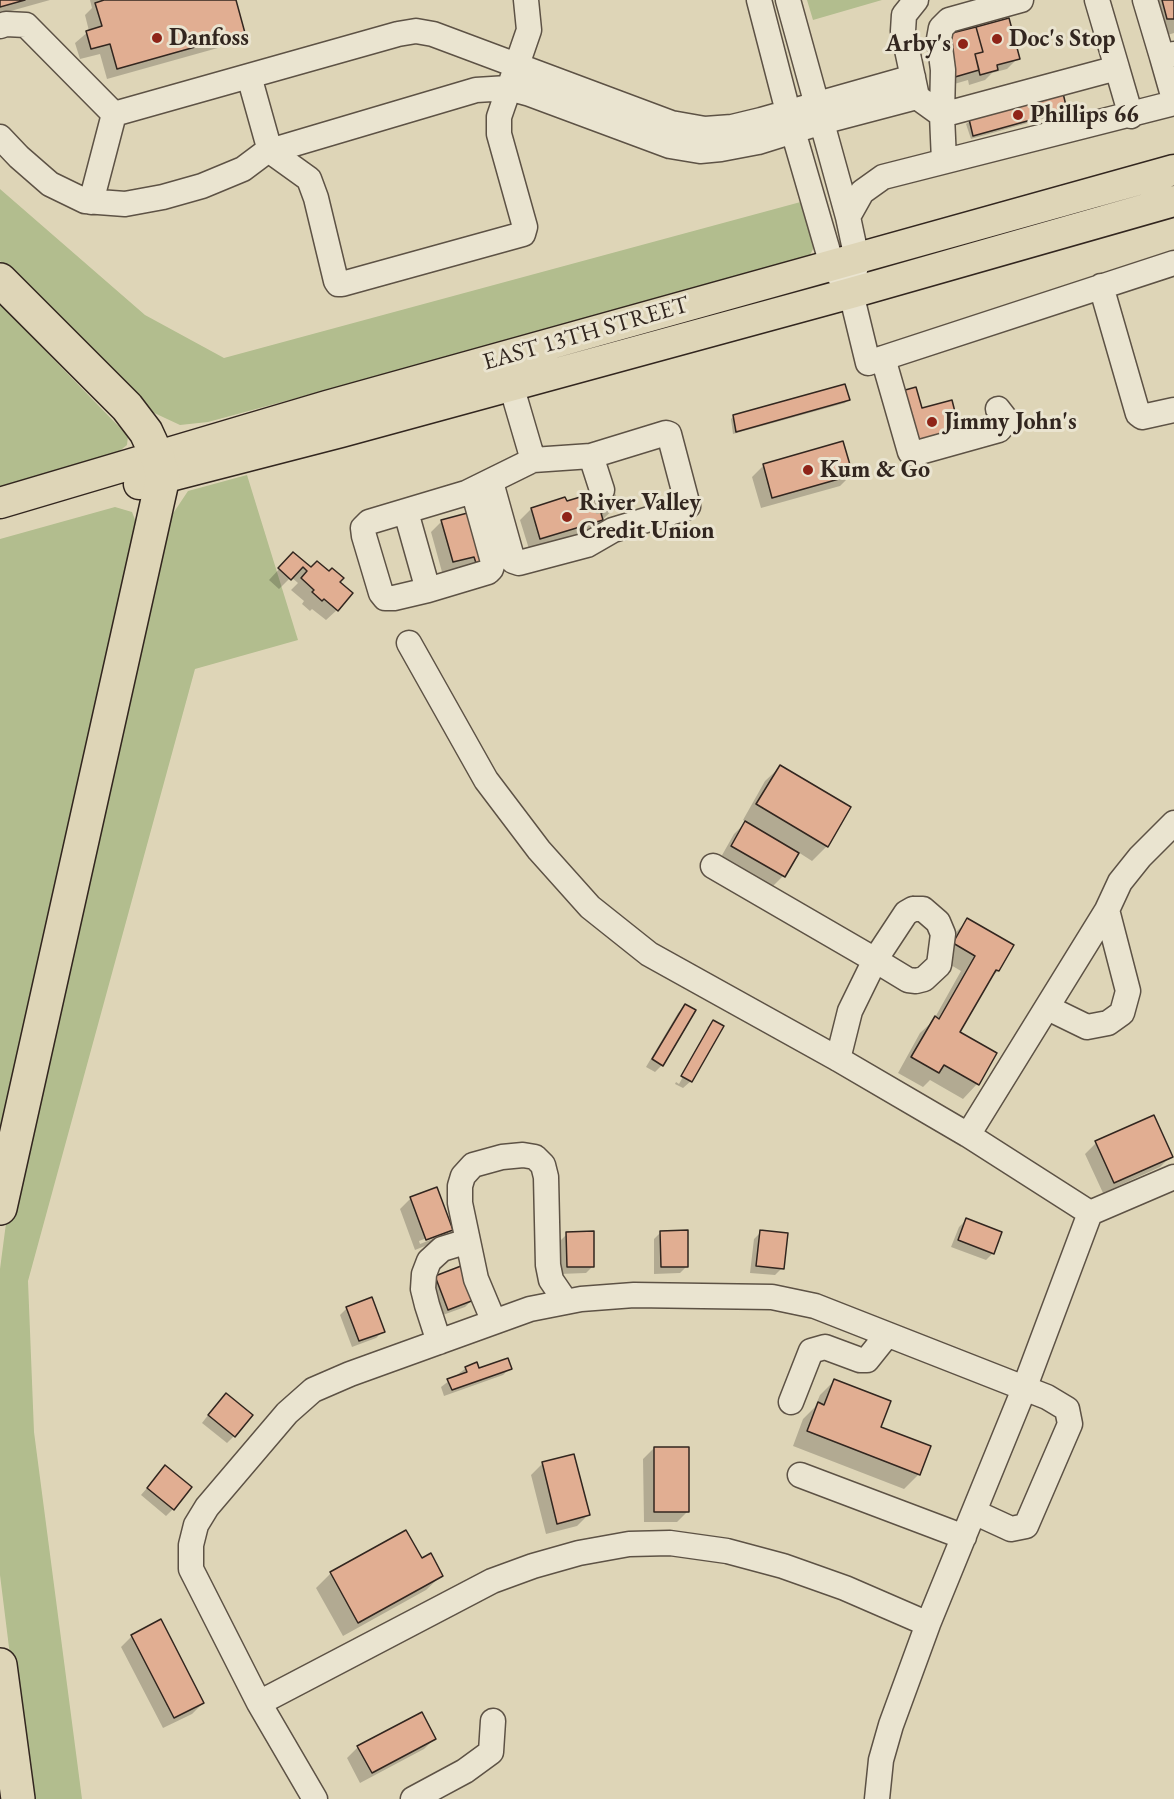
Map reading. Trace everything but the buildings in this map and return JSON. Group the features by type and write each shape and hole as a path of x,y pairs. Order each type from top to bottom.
{"highway":[{"path":"0,280 127,407 146,432 160,467 0,1208"},
{"path":"0,1665 18,1799"},
{"path":"0,1770 6,1799"}],"main road":[{"name":"EAST 13TH STREET","path":"0,522 327,406 1174,170"},
{"name":"EAST 13TH STREET","path":"0,503 160,467 341,432 851,293 1174,201"}],"lane":[{"path":"249,76 270,151 309,179 316,198 336,281 342,284 523,234 525,227 499,134 499,117 528,30 526,0"},
{"path":"759,0 790,122 845,262 868,363 1174,262"},
{"path":"788,0 848,217 845,262"},
{"path":"916,0 904,15 903,31 915,87 942,115"},
{"path":"944,160 943,70 939,39 941,28 949,20 1021,0"},
{"path":"1097,0 1131,116"},
{"path":"848,217 862,192 883,177 944,160 1131,116 1174,101 1168,56 1145,0"},
{"path":"0,27 6,24 26,25 114,114"},
{"path":"114,114 398,34 416,31 433,34 517,64 671,123 705,129 790,122 915,87"},
{"path":"942,115 1117,68"},
{"path":"0,136 19,157 50,184 84,201 125,204 163,197 202,186 243,169 270,151 476,90 508,88 670,146 700,151 758,142 790,122"},
{"path":"91,202 114,114"},
{"path":"1101,286 1138,414 1142,417 1174,410"},
{"path":"503,357 532,460"},
{"path":"883,358 910,452 914,454 999,430 1005,418 998,409"},
{"path":"482,486 493,562 488,572 428,590 385,598 381,593 363,536 363,528 369,522 482,486 532,460 591,456 661,433 669,434 688,506 686,508 608,510"},
{"path":"482,486 513,561 516,563 587,545 608,510 591,456"},
{"path":"406,512 428,590"},
{"path":"409,643 486,780 540,850 590,907 649,954 838,1059 968,1135 1090,1213"},
{"path":"968,1135 1107,910 1120,882 1140,857 1174,824"},
{"path":"713,866 875,960 850,1011 838,1059"},
{"path":"1048,1008 1087,1027 1108,1023 1122,1013 1128,991 1107,910"},
{"path":"494,1322 476,1279 460,1203 460,1186 463,1176 473,1165 502,1157 523,1155 535,1157 543,1165 546,1177 550,1280 566,1302"},
{"path":"877,1799 881,1760 891,1725 928,1624 1024,1389 1090,1213 1174,1176"},
{"path":"439,1342 425,1297 424,1274 429,1261 442,1249 468,1241"},
{"path":"315,1799 259,1703 191,1569 191,1545 196,1525 207,1507 287,1413 313,1390 350,1374 531,1309 581,1299 634,1295 772,1297 815,1306 1047,1397 1067,1408 1070,1424 1026,1526 1011,1528 974,1512"},
{"path":"791,1402 811,1351 825,1347 860,1360 867,1360 887,1335"},
{"path":"800,1475 964,1537"},
{"path":"259,1703 492,1581 579,1553 629,1544 670,1543 728,1551 783,1566 846,1588 928,1624"},
{"path":"413,1799 465,1771 490,1752 493,1721"}],"green space":[{"path":"807,0 882,0 813,20"},
{"path":"0,189 145,315 224,358 808,200 817,241 810,255 792,264 208,422 180,425 150,411 0,261"},
{"path":"0,304 128,436 127,445 117,453 0,487"},
{"path":"247,475 298,640 195,669 28,1281 34,1432 82,1799 30,1799 0,1575 0,1269 8,1208 126,681 172,515 188,491"},
{"path":"115,507 132,512 139,530 0,1150 0,539"}],"tunnel":[{"path":"602,490 608,511"}],"place":[{"name":"Danfoss","path":"157,38"},
{"name":"Doc's Stop","path":"997,39"},
{"name":"Arby's","path":"963,44"},
{"name":"Phillips 66","path":"1018,115"},
{"name":"Jimmy John's","path":"932,422"},
{"name":"Kum & Go","path":"808,470"},
{"name":"River Valley Credit Union","path":"567,517"}]}
